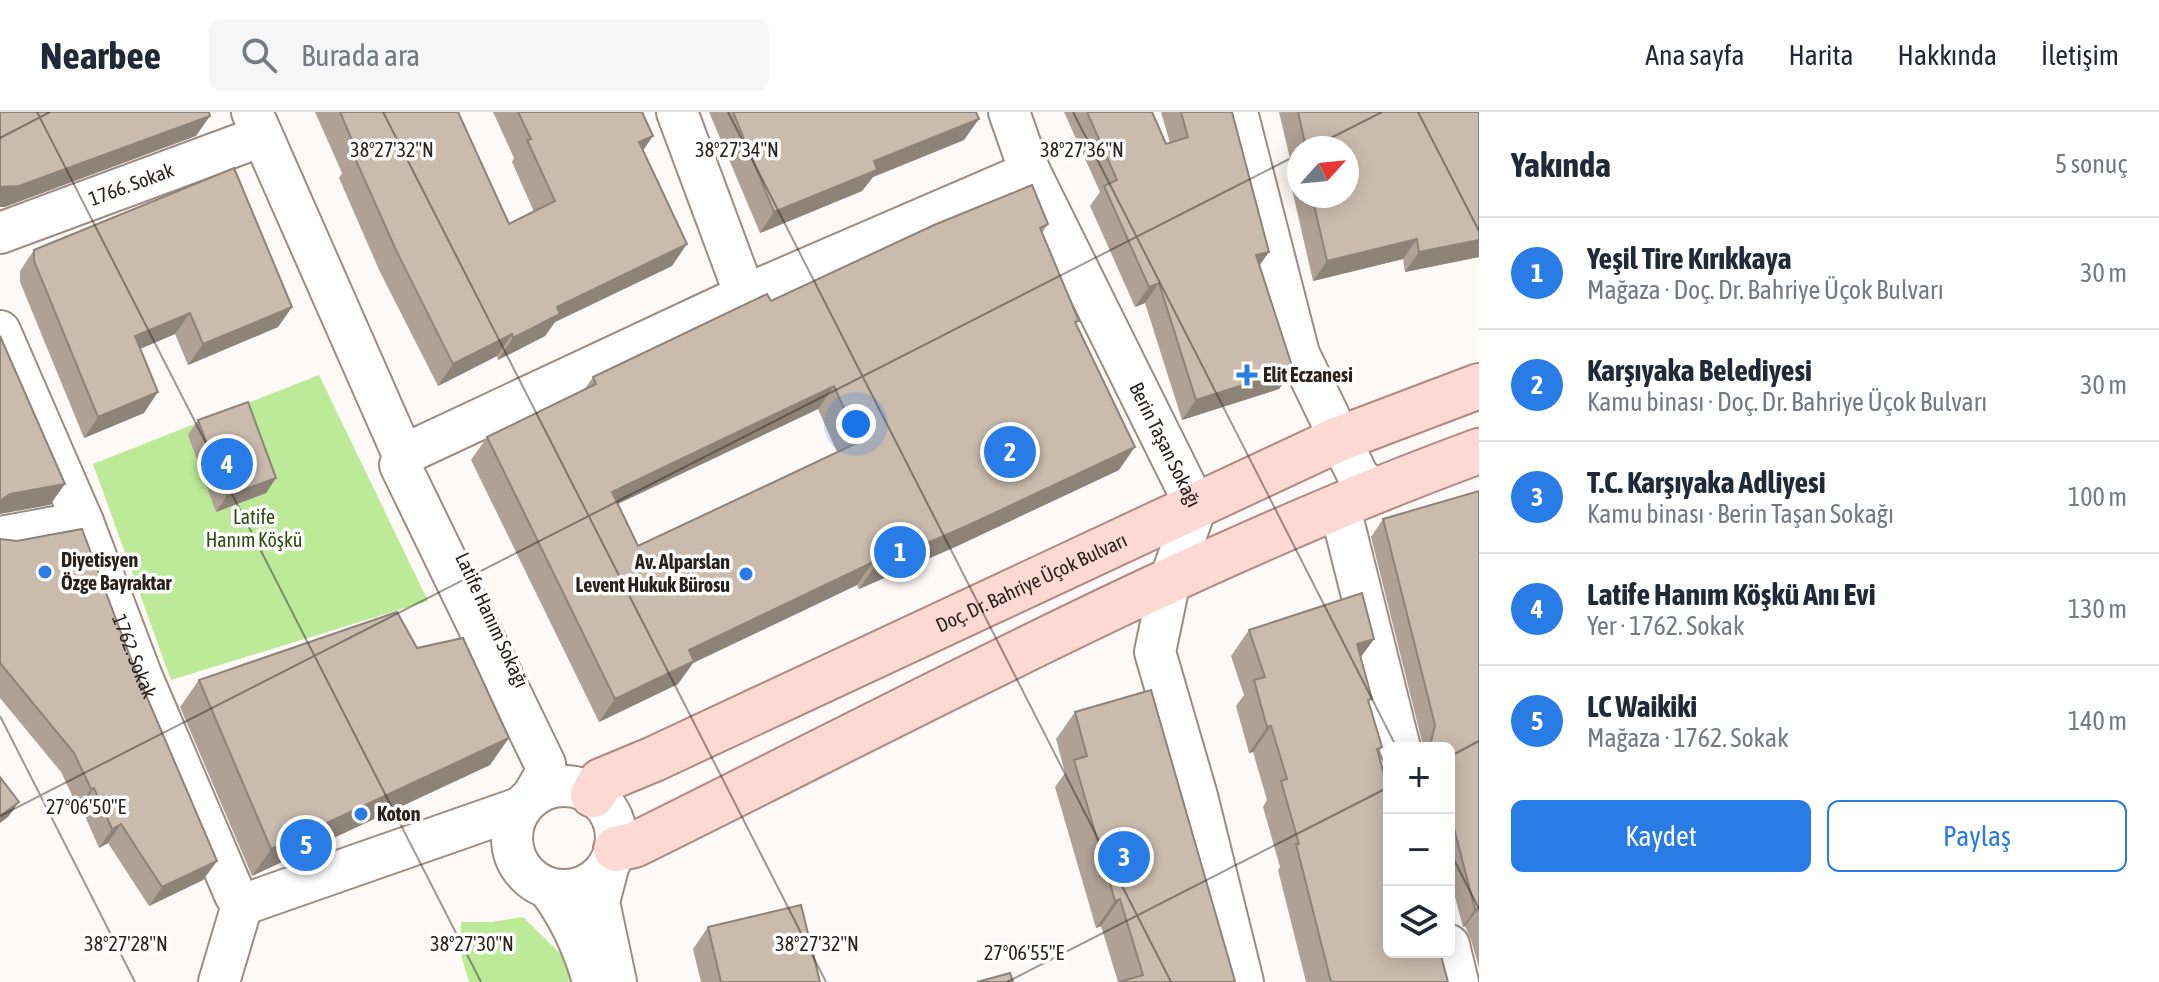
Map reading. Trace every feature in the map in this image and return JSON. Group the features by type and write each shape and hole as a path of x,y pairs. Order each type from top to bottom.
{"main road":[{"name":"Doç. Dr. Bahriye Üçok Bulvarı","path":"586,792 601,781 1339,439 1479,386"},
{"path":"613,857 1170,580 1358,496 1479,451"}],"street":[{"path":"677,112 745,295"},
{"name":"Berin Taşan Sokağı","path":"1009,112 1030,172 1196,507 1170,580 1155,652 1197,796 1243,982"},
{"path":"1237,112 1299,354 1339,439 1358,476 1365,483 1358,496 1399,742"},
{"name":"1766. Sokak","path":"0,233 257,124"},
{"name":"Latife Hanım Sokağı","path":"257,124 403,455 417,463 545,731 586,792"},
{"path":"403,455 745,295 1030,172"},
{"name":"1762. Sokak","path":"0,331 83,522 142,677 242,905"},
{"name":"Latife Hanım Sokağı","path":"403,455 400,465 545,764 546,773 527,802"},
{"path":"0,537 83,522"},
{"path":"219,982 242,905 527,802 546,788 563,786 586,792 604,806 613,819 613,857 599,902 616,982"},
{"path":"527,802 514,824 512,839 522,870 534,881 548,888 566,891 583,887 598,878 613,857"},
{"path":"548,888 566,912 584,950 594,982"},
{"path":"1452,958 1458,982"}],"green space":[{"name":"Latife Hanım Köşkü","path":"319,375 428,601 171,680 93,464"},
{"path":"523,917 572,965 574,982 469,982 461,955 461,922 492,922"}],"building":[{"path":"0,112 209,112 210,116 19,186 0,187"},
{"path":"340,112 458,112 509,224 555,201 527,140 531,139 518,112 642,112 653,136 639,142 687,244 557,307 560,314 453,364 396,250 354,156 358,154"},
{"path":"733,112 976,112 979,119 874,161 877,170 774,212"},
{"path":"1087,112 1152,112 1166,144 1188,137 1181,112 1232,112 1269,252 1256,255 1293,369 1196,400 1159,283 1149,287 1104,186 1117,180"},
{"path":"1298,112 1479,112 1479,240 1419,252 1417,239 1327,261 1315,208 1359,208 1359,136 1303,136"},
{"path":"234,168 292,307 203,344 190,313 135,336 158,392 98,417 34,261 34,250"},
{"path":"1032,185 1048,224 1040,228 1079,321 1075,322 1135,447 971,524 875,566 873,562 689,650 694,661 615,699 487,437 596,384 593,377 767,294 771,301 934,225","holes":["834,386 859,442 638,546 612,492"]},
{"path":"0,336 65,484 10,494 0,501"},
{"path":"248,402 276,478 227,496 198,420"},
{"path":"1479,491 1479,912 1475,909 1455,832 1455,742 1431,742 1435,725 1383,519"},
{"path":"82,529 134,667 217,861 162,887 121,824 112,829 74,753 0,663 0,539 17,541"},
{"path":"1362,593 1374,639 1357,644 1372,699 1368,700 1382,747 1377,749 1383,770 1383,958 1442,958 1448,982 1331,982 1281,781 1287,779 1271,726 1267,727 1254,680 1265,677 1249,630"},
{"path":"397,612 417,648 463,638 509,738 271,849 199,680"},
{"path":"1151,690 1235,981 1232,982 1119,982 1143,975 1120,899 1115,901 1074,760 1087,756 1075,712"},
{"path":"0,777 19,802 0,816"},
{"path":"801,905 820,982 721,982 708,927"},
{"path":"1010,973 1013,982 977,982"}],"place":[{"name":"Elit Eczanesi","path":"1247,375"},
{"name":"Karşıyaka Belediyesi","path":"1010,452"},
{"name":"Latife Hanım Köşkü Anı Evi","path":"227,464"},
{"name":"Yeşil Tire Kırıkkaya","path":"900,552"},
{"name":"Diyetisyen Özge Bayraktar","path":"45,572"},
{"name":"Av. Alparslan Levent Hukuk Bürosu","path":"746,574"},
{"name":"Koton","path":"361,814"},
{"name":"LC Waikiki","path":"306,845"},
{"name":"T.C. Karşıyaka Adliyesi","path":"1124,857"}]}
